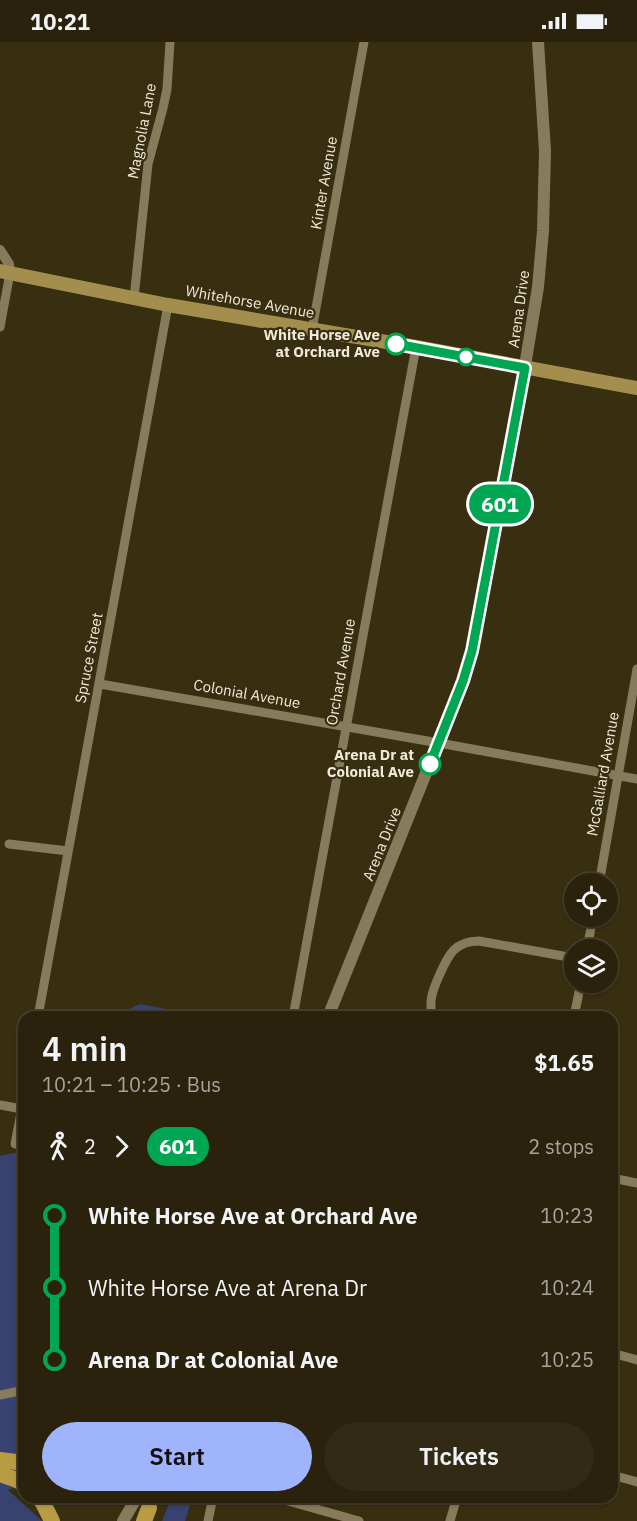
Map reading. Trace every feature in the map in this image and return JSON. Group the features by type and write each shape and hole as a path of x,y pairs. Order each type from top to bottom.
{"highway":[{"path":"0,1460 18,1462"},
{"path":"0,1474 18,1481"},
{"path":"44,1503 52,1521"}],"main road":[{"name":"Arena Drive","path":"330,1011 439,743 472,651 525,368 543,243 545,151 538,42"},
{"name":"Whitehorse Avenue","path":"5,272 168,305 525,368 636,385"},
{"path":"123,1521 145,1509"}],"street":[{"name":"Magnolia Lane","path":"134,297 148,164 164,108 170,42"},
{"name":"Kinter Avenue","path":"312,330 364,42"},
{"path":"0,250 9,264 5,272 0,327"},
{"name":"Spruce Street","path":"39,1011 168,305"},
{"name":"Orchard Avenue","path":"296,1011 300,1002 346,727 416,347"},
{"name":"McGalliard Avenue","path":"601,873 637,669"},
{"name":"Colonial Avenue","path":"100,684 637,779"},
{"path":"9,844 68,851"},
{"path":"431,1011 432,993 446,959 457,947 465,943 479,941 564,956"},
{"path":"575,1011 579,993"},
{"path":"0,1105 18,1108"},
{"path":"15,1144 18,1129"},
{"path":"618,1179 637,1183"},
{"path":"618,1355 637,1360"},
{"path":"0,1395 18,1391"},
{"path":"618,1477 637,1482"},
{"path":"208,1521 212,1503"},
{"path":"295,1503 359,1521"},
{"path":"450,1521 455,1503"}],"shaded area":[{"path":"140,1004 176,1011 124,1011"},
{"path":"18,1152 18,1486 8,1490 18,1499 18,1503 22,1503 42,1521 0,1521 0,1156"},
{"path":"170,1503 191,1503 185,1521 162,1521"}],"bus line":[{"name":"601","path":"396,344 525,368 472,651 463,681 430,764"}],"place":[{"name":"White Horse Ave at Orchard Ave","path":"396,344"},
{"name":"Arena Dr at Colonial Ave","path":"430,764"}]}
